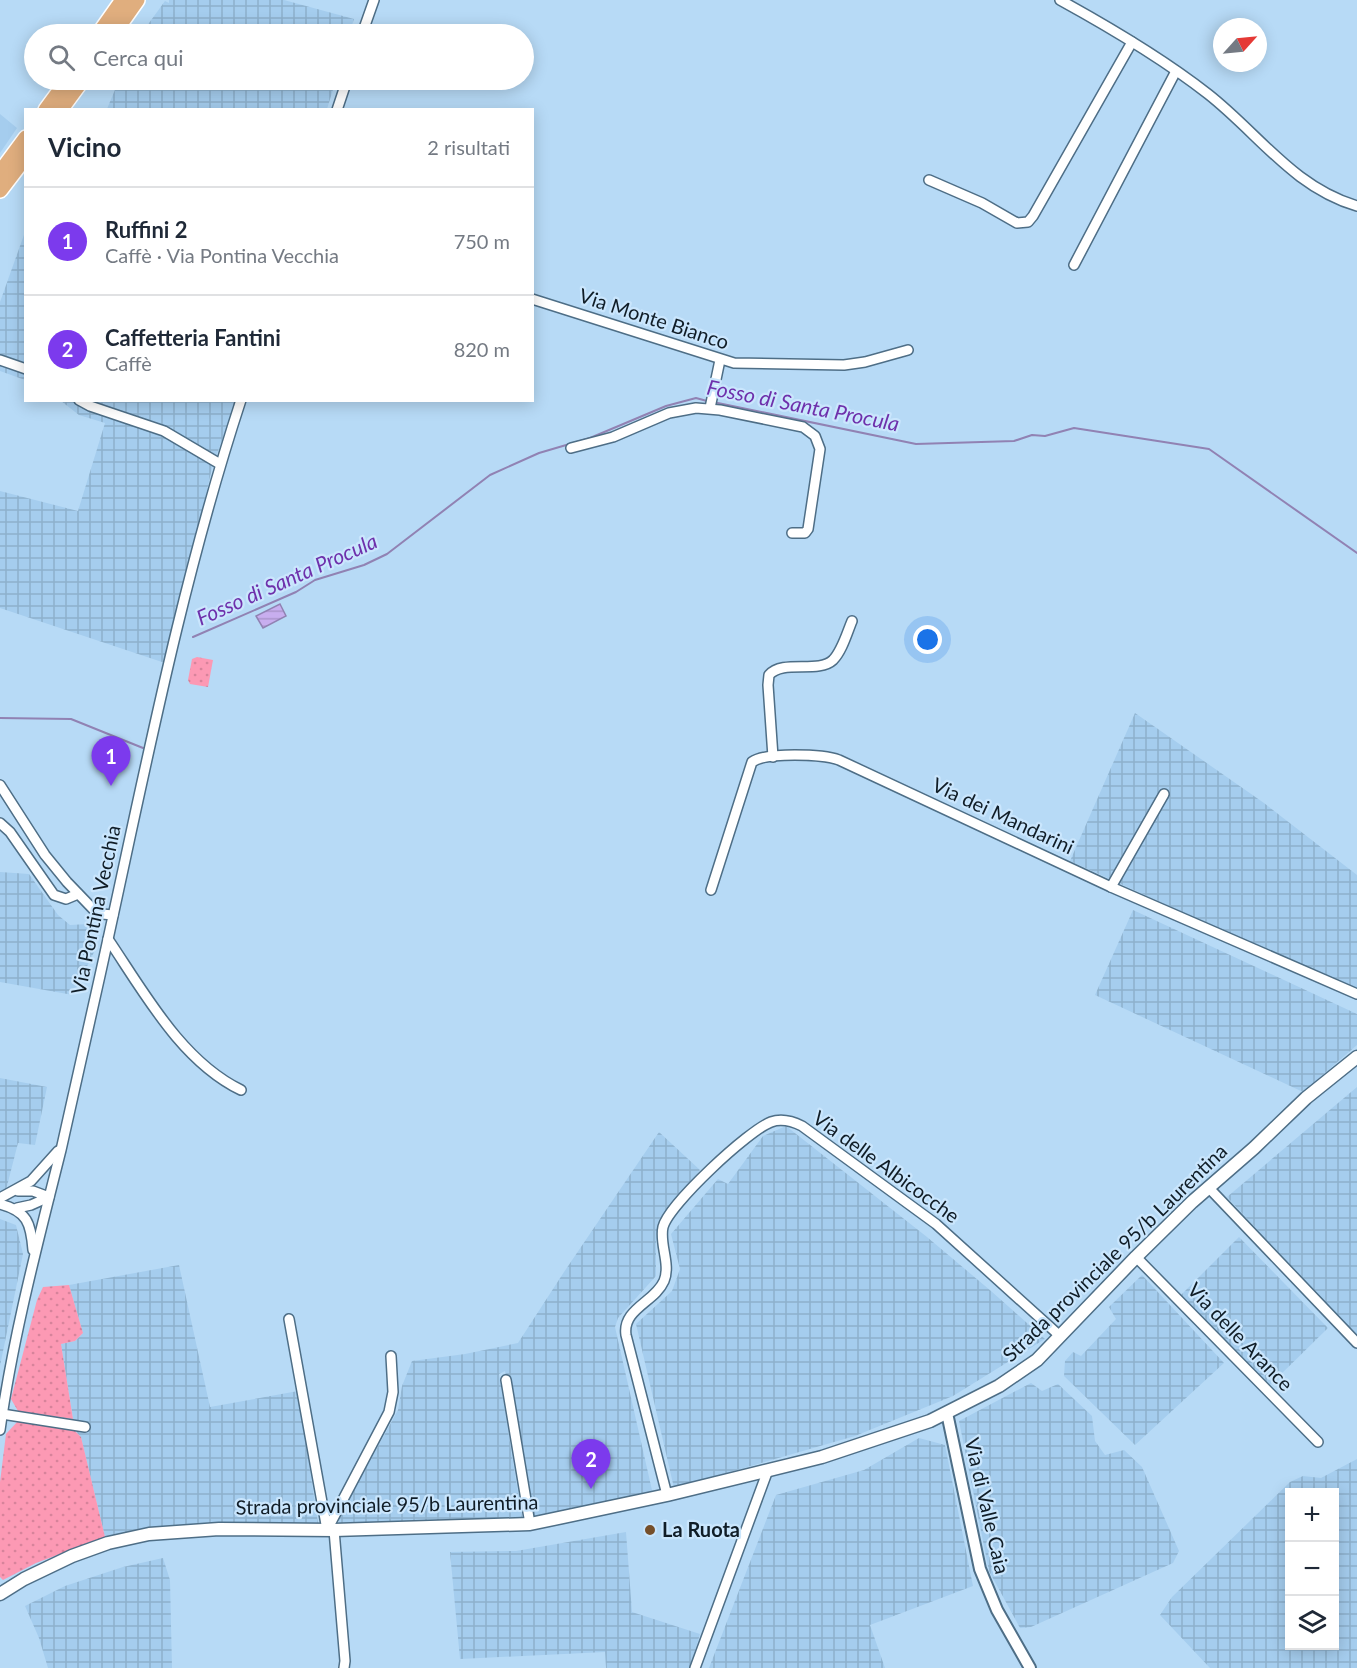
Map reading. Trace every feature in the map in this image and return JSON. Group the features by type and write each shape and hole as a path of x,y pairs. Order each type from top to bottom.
{"highway":[{"path":"106,24 123,0"},
{"path":"120,24 137,0"},
{"path":"47,108 61,90"},
{"path":"61,108 75,90"},
{"path":"0,173 24,141"},
{"path":"0,190 24,159"}],"main road":[{"name":"Strada provinciale 95/b Laurentina","path":"0,1594 30,1575 72,1556 135,1536 191,1530 330,1530 530,1524 667,1496 768,1470 865,1444 947,1413 993,1390 1037,1360 1136,1257 1208,1187 1254,1149 1312,1093 1357,1057"}],"street":[{"path":"366,24 374,0"},
{"path":"1060,0 1176,71 1231,114 1302,179 1326,195 1357,206"},
{"path":"929,180 982,203 1017,223 1028,222 1132,42"},
{"path":"1074,265 1176,71"},
{"path":"338,108 344,90"},
{"name":"Via Monte Bianco","path":"534,300 734,363 844,365 865,362 908,350"},
{"path":"0,360 24,368"},
{"path":"710,408 720,360"},
{"path":"83,402 164,431 220,464"},
{"name":"Via Pontina Vecchia","path":"0,1430 33,1260 61,1147 188,584 220,464 240,402"},
{"path":"571,448 613,437 669,413 691,408 710,408 810,430 816,438 819,453 808,529 805,533 792,533"},
{"path":"773,757 768,685 770,675 779,669 829,662 835,656 852,621"},
{"name":"Via dei Mandarini","path":"711,890 751,764 759,758 820,756 839,760 1111,886 1357,994"},
{"path":"0,785 45,855 78,894 98,912 112,915"},
{"path":"1111,886 1164,794"},
{"path":"0,824 10,832 54,895 66,898 78,894"},
{"path":"108,939 145,997 173,1032 212,1072 241,1090"},
{"name":"Via delle Albicocche","path":"667,1496 626,1335 626,1323 665,1280 663,1229 667,1219 706,1173 770,1122 786,1120 802,1126 929,1219 1060,1336"},
{"path":"0,1198 36,1177 61,1147"},
{"path":"1208,1187 1357,1343"},
{"path":"11,1192 33,1191 49,1197"},
{"path":"0,1204 17,1208 49,1197"},
{"path":"17,1208 30,1230 33,1260"},
{"name":"Via delle Arance","path":"1136,1257 1318,1442"},
{"path":"290,1319 330,1530 344,1668"},
{"path":"330,1530 388,1415 393,1392 391,1356"},
{"path":"506,1380 530,1524"},
{"name":"Via di Valle Caia","path":"947,1413 980,1569 997,1610 1030,1668"},
{"path":"2,1414 85,1427"},
{"path":"695,1668 768,1470"}],"shaded area":[{"path":"169,0 284,0 354,19 352,24 148,24 165,1 169,3"},
{"path":"115,90 333,90 327,108 107,108"},
{"path":"0,114 17,128 0,153"},
{"path":"24,235 24,380 0,371 0,302"},
{"path":"62,402 236,402 212,468 165,663 0,608 0,491 78,511 105,423 79,415"},
{"path":"280,604 286,616 263,628 256,616"},
{"path":"197,657 213,660 208,687 190,684 188,680 192,659"},
{"path":"1135,713 1264,803 1357,875 1357,991 1070,861"},
{"path":"0,872 29,874 58,915 70,925 88,924 97,946 73,995 0,982"},
{"path":"1133,910 1357,1014 1357,1045 1303,1092 1095,995"},
{"path":"0,1078 47,1087 35,1145 18,1143 6,1190 0,1192"},
{"path":"1357,1087 1357,1337 1227,1197"},
{"path":"786,1126 927,1237 1045,1339 953,1396 855,1436 674,1488 636,1324 672,1291 680,1269 671,1234 718,1179 728,1184 763,1136"},
{"path":"659,1132 700,1170 658,1221 656,1276 618,1318 615,1327 654,1499 536,1526 505,1371 499,1374 522,1517 339,1524 339,1517 398,1410 402,1386 412,1361 465,1354 518,1343"},
{"path":"0,1219 16,1225 23,1254 0,1366"},
{"path":"1239,1237 1328,1328 1270,1385 1181,1295"},
{"path":"179,1265 210,1407 298,1391 318,1523 162,1526 105,1537 81,1437 75,1431 61,1344 75,1341 83,1333 69,1285"},
{"path":"1142,1275 1224,1363 1135,1445 1064,1376 1065,1361 1073,1352 1081,1356 1116,1319 1109,1307"},
{"path":"69,1285 83,1333 75,1341 61,1344 73,1419 18,1411 11,1399 37,1300 43,1287"},
{"path":"1031,1383 1042,1391 1058,1384 1092,1416 1095,1441 1105,1455 1124,1450 1142,1467 1179,1551 1173,1563 1031,1627 1020,1628 989,1571 959,1421"},
{"path":"18,1421 75,1431 81,1437 105,1537 36,1563 3,1580 0,1577 0,1482 6,1434"},
{"path":"919,1438 945,1445 973,1586 870,1625 885,1668 709,1668 776,1495 864,1470"},
{"path":"1357,1459 1357,1668 1210,1668 1160,1615 1172,1597 1290,1482 1303,1476 1321,1478"},
{"path":"626,1532 632,1612 700,1634 690,1668 606,1668 605,1652 460,1659 450,1552 516,1551"},
{"path":"163,1558 170,1580 172,1668 48,1668 39,1638 25,1606 65,1586 123,1567"}],"waterway":[{"name":"Fosso di Santa Procula","path":"193,637 296,592 315,580 364,565 387,554 490,475 539,453 590,438 666,406 696,398 707,401"},
{"name":"Fosso di Santa Procula","path":"713,402 916,444 1014,441 1032,435 1045,436 1074,428 1209,449 1357,553"},
{"name":"Fosso di Santa Procula","path":"0,718 71,719 143,748"}],"place":[{"name":"Ruffini 2","path":"111,786"},
{"name":"Caffetteria Fantini","path":"591,1489"},
{"name":"La Ruota","path":"650,1530"}]}
